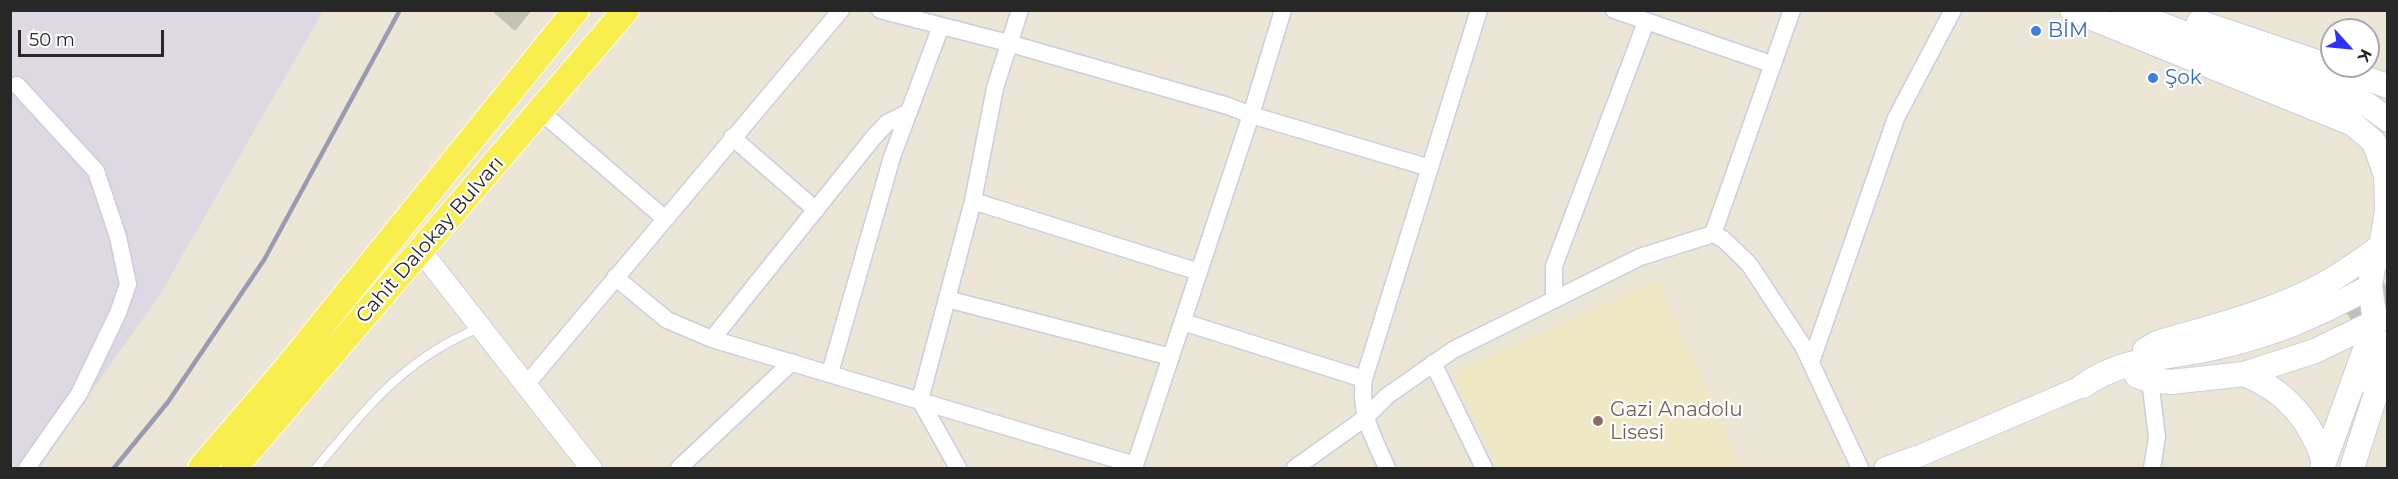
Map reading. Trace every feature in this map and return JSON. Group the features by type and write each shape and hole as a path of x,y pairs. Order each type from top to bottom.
{"main road":[{"name":"Cahit Dalokay Bulvarı","path":"201,468 287,368 576,10"},
{"name":"Cahit Dalokay Bulvarı","path":"234,468 626,10"},
{"path":"2072,10 2353,124 2374,142 2386,176 2387,210 2384,244 2373,267 2370,286 2381,319 2328,466"},
{"path":"2123,10 2313,82 2368,105 2388,120"},
{"path":"2165,10 2388,86"},
{"path":"2140,372 2145,349 2157,343 2254,314 2299,296 2325,284 2384,244"},
{"path":"2083,386 2103,385 2214,348 2266,335 2303,322 2362,291"},
{"path":"2140,372 2262,351 2314,333 2349,315"},
{"path":"2140,372 2171,382 2244,375 2314,351 2381,319"},
{"path":"2328,466 2368,374 2388,344"},
{"path":"2352,468 2388,355"},
{"path":"2244,375 2270,386 2292,404 2311,428 2328,466"}],"street":[{"path":"525,386 840,10"},
{"path":"880,10 1008,43 1228,106 1251,115 1430,168"},
{"path":"958,468 920,400 973,201 995,88 1020,10"},
{"path":"615,278 667,320 712,339 920,400 1135,467 1251,115 1283,10"},
{"path":"1387,468 1365,418 1362,396 1364,379 1479,10"},
{"path":"1614,10 1772,64"},
{"path":"1713,234 1792,10"},
{"path":"1810,362 1896,118 1953,10"},
{"path":"1554,298 1554,266 1647,22"},
{"path":"830,373 907,113 940,26"},
{"path":"17,85 96,171 118,237 128,284 79,394 27,468"},
{"path":"540,111 664,218"},
{"path":"712,339 880,130 894,118 907,113"},
{"path":"732,137 816,210"},
{"path":"973,201 1199,272"},
{"path":"1295,468 1365,418 1387,396 1433,363 1554,298 1640,257 1713,234 1723,239 1749,264 1803,346 1860,468"},
{"path":"421,251 591,468"},
{"path":"947,299 1171,357"},
{"path":"1183,322 1364,379"},
{"path":"679,468 792,362"},
{"path":"1433,363 1484,468"},
{"path":"2140,372 2157,437 2152,468"},
{"path":"1886,468 1910,464 2083,386"}],"lane":[{"path":"316,468 392,381 428,353 480,327"}],"shaded area":[{"path":"10,11 323,11 159,296 37,468 11,468"},
{"name":"Gazi Anadolu Lisesi","path":"1658,280 1742,468 1498,468 1452,374"}],"building":[{"path":"492,10 531,10 515,30"}],"tunnel":[{"path":"2348,315 2388,289"}],"railway":[{"path":"114,468 168,402 264,260 400,10"}],"place":[{"name":"BİM","path":"2036,31"},
{"name":"Şok","path":"2153,78"},
{"name":"Gazi Anadolu Lisesi","path":"1598,421"}]}
